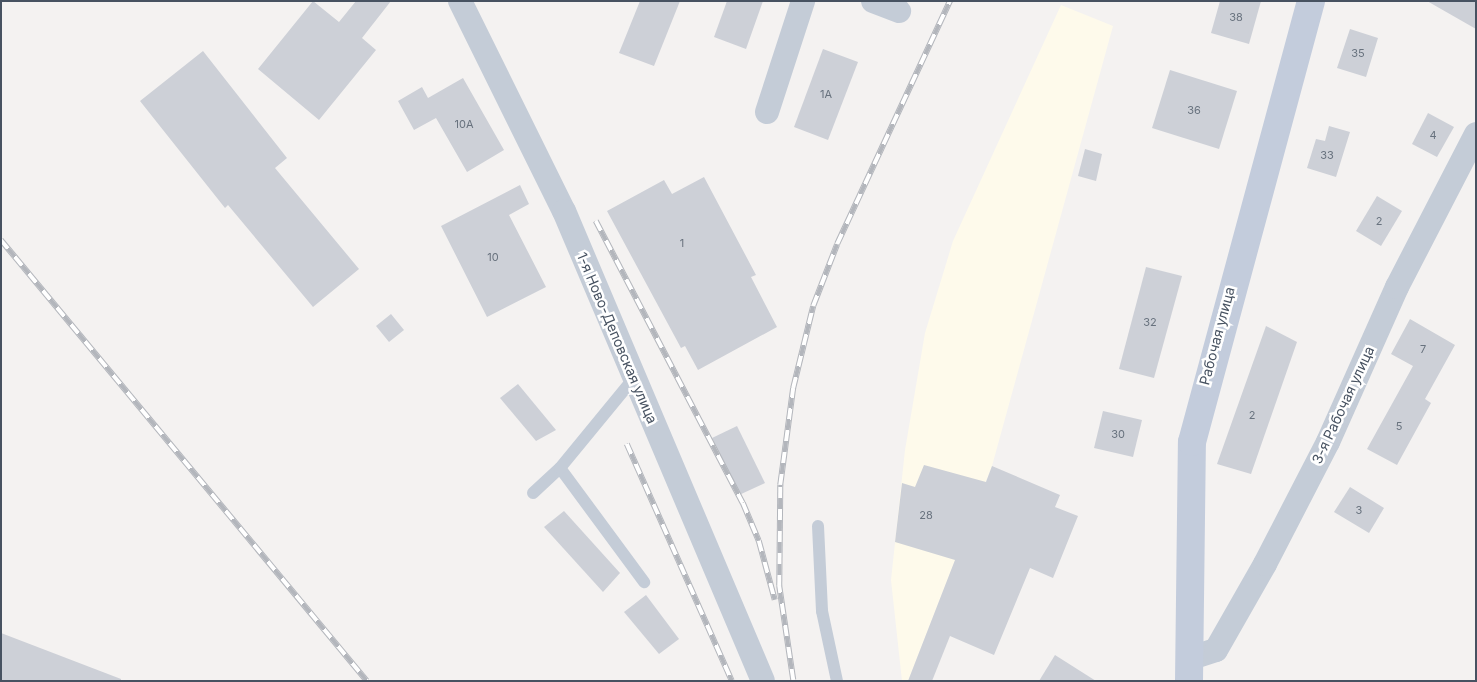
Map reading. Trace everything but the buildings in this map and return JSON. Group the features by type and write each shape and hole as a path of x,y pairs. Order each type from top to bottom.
{"street":[{"name":"1-я Ново-Деповская улица","path":"460,1 564,211 763,681"},
{"path":"767,112 803,1"},
{"path":"873,1 899,11"},
{"name":"Рабочая улица","path":"1190,669 1192,442 1311,1"},
{"name":"3-я Рабочая улица","path":"1190,669 1216,650 1265,564 1328,442 1397,287 1476,134"}],"lane":[{"path":"533,493 560,468 634,378"},
{"path":"560,468 644,582"},
{"path":"818,526 822,611 837,681"}],"shaded area":[{"path":"1061,5 1113,26 992,466 908,681 902,681 891,580 905,450 925,333 953,241"}],"railway":[{"path":"793,680 779,586 780,485 793,388 813,306 837,244 950,1"},
{"path":"596,221 743,503 759,541 775,600"},
{"path":"1,240 367,681"},
{"path":"627,444 732,681"}]}
